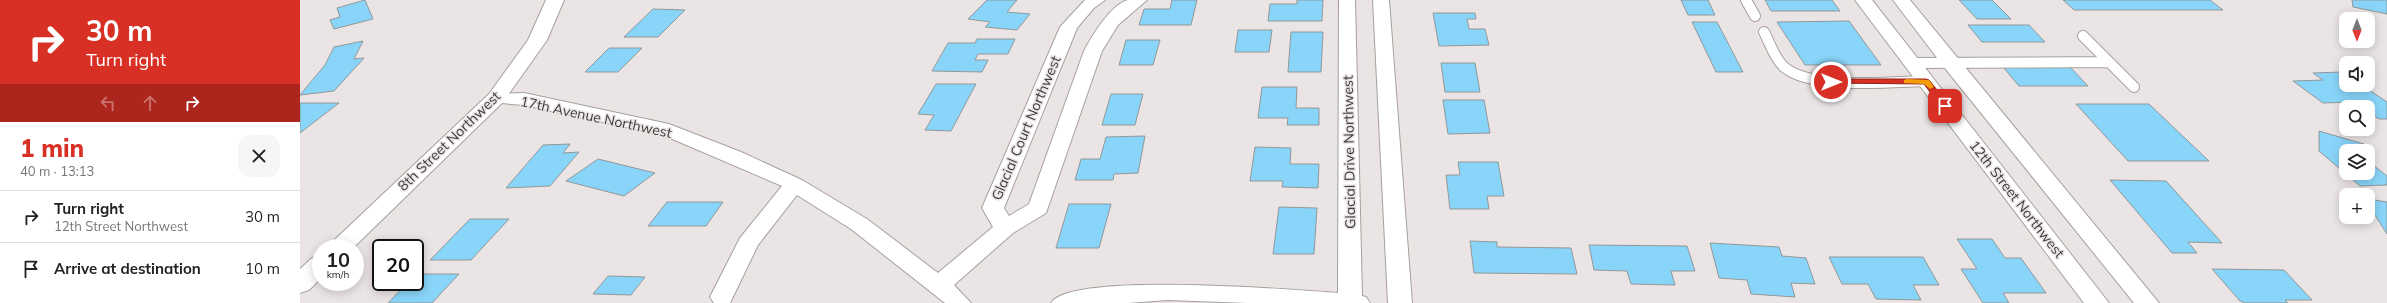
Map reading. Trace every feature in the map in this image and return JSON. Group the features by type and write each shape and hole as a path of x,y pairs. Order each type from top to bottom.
{"street":[{"name":"8th Street Northwest","path":"347,239 496,98 537,40 555,0"},
{"name":"Glacial Court Northwest","path":"1004,228 993,208 1069,27 1088,5 1097,0"},
{"path":"939,284 1004,228 1038,208 1093,51 1105,29 1120,12 1139,0"},
{"name":"Glacial Drive Northwest","path":"1347,0 1350,303"},
{"path":"1381,0 1400,303"},
{"name":"12th Street Northwest","path":"1863,0 2097,303"},
{"path":"1901,0 1950,63 2147,303"},
{"name":"17th Avenue Northwest","path":"496,98 524,99 669,130 795,184 859,224 939,284 959,303"},
{"path":"722,297 748,243 795,184"},
{"path":"300,284 312,273"},
{"path":"1062,303 1072,299 1168,292 1250,295 1358,303"}],"lane":[{"path":"1746,0 1755,16"},
{"path":"1764,32 1784,68 1804,78 1831,82 1926,82"},
{"path":"2083,36 2134,87"},
{"path":"1912,63 2109,62"}],"building":[{"path":"365,0 373,19 334,29 330,20 340,17 337,8"},
{"path":"987,0 1017,0 1007,12 1030,14 1017,30 985,27 990,22 968,19"},
{"path":"1172,0 1197,0 1191,25 1139,25 1144,9 1170,9"},
{"path":"1297,0 1323,0 1322,21 1268,21 1270,4 1297,4"},
{"path":"1681,0 1708,0 1715,15 1688,15"},
{"path":"1765,0 1832,0 1840,11 1771,11"},
{"path":"1959,0 1992,0 2011,19 1977,19"},
{"path":"2063,0 2210,0 2223,10 2074,10"},
{"path":"2352,0 2387,0 2387,14 2353,7"},
{"path":"653,9 685,10 658,37 624,37"},
{"path":"1433,13 1475,13 1476,19 1467,19 1469,29 1485,29 1489,45 1439,46"},
{"path":"1849,21 1881,65 1805,65 1777,22"},
{"path":"1692,22 1717,22 1743,72 1716,72"},
{"path":"1968,25 2029,25 2045,42 1982,42"},
{"path":"1238,30 1272,30 1269,52 1235,52"},
{"path":"1291,32 1323,32 1321,72 1288,72"},
{"path":"977,39 1015,39 1008,54 978,54 975,60 988,60 982,72 932,71 948,43 975,43"},
{"path":"1126,40 1160,40 1153,65 1119,65"},
{"path":"363,41 354,59 364,58 334,91 300,95 325,65 334,47"},
{"path":"609,48 642,48 618,72 585,72"},
{"path":"1441,63 1475,63 1480,92 1445,92"},
{"path":"2003,67 2070,67 2088,86 2019,86"},
{"path":"2339,72 2339,92 2372,92 2387,102 2387,119 2379,119 2375,116 2375,100 2339,100 2339,102 2323,103 2293,81 2323,80 2313,73"},
{"path":"936,84 976,84 951,131 925,130 934,115 918,114"},
{"path":"1262,87 1297,87 1296,108 1319,108 1319,125 1287,125 1288,118 1258,118"},
{"path":"1111,94 1143,94 1135,125 1102,125"},
{"path":"1443,100 1484,100 1490,133 1448,134"},
{"path":"300,103 339,103 300,133"},
{"path":"2076,104 2149,104 2209,161 2128,161"},
{"path":"2319,131 2364,144 2339,144 2339,168 2319,151"},
{"path":"1145,136 1138,173 1114,174 1113,180 1075,180 1081,159 1100,159 1106,137"},
{"path":"570,144 563,153 579,152 550,186 506,188 543,145"},
{"path":"1255,147 1291,148 1290,164 1319,164 1318,188 1282,187 1283,181 1250,181"},
{"path":"598,159 655,173 624,196 566,181"},
{"path":"1458,162 1498,162 1504,196 1487,196 1489,209 1450,209 1446,175 1460,175"},
{"path":"2375,167 2387,176 2387,185 2360,186 2353,180 2375,180"},
{"path":"2110,180 2166,181 2222,243 2188,242 2197,253 2172,253"},
{"path":"2375,200 2387,202 2387,234 2375,215"},
{"path":"667,202 723,202 706,226 648,226"},
{"path":"1069,204 1111,204 1099,248 1056,248"},
{"path":"1279,207 1317,208 1314,254 1273,254"},
{"path":"470,219 509,219 471,260 430,260"},
{"path":"1957,239 1992,239 2005,258 2021,258 2046,293 2003,293 2009,303 1983,303 1961,269 1977,269"},
{"path":"1470,241 1497,242 1497,247 1571,248 1577,274 1474,273"},
{"path":"1710,243 1779,247 1782,256 1806,258 1815,284 1791,283 1795,297 1751,294 1747,280 1719,278"},
{"path":"1589,245 1687,246 1695,271 1671,271 1675,285 1631,284 1627,271 1594,270"},
{"path":"1829,257 1923,257 1939,285 1913,285 1921,300 1876,299 1868,284 1842,284"},
{"path":"2212,269 2284,270 2312,300 2285,300 2288,303 2245,303 2240,301"},
{"path":"424,274 459,274 432,303 388,303 399,291 424,291"},
{"path":"608,276 645,277 631,295 593,294"}],"slow traffic":[{"path":"1907,82 1926,82 1930,87"}],"route":[{"path":"1831,82 1926,82 1945,106"}]}
